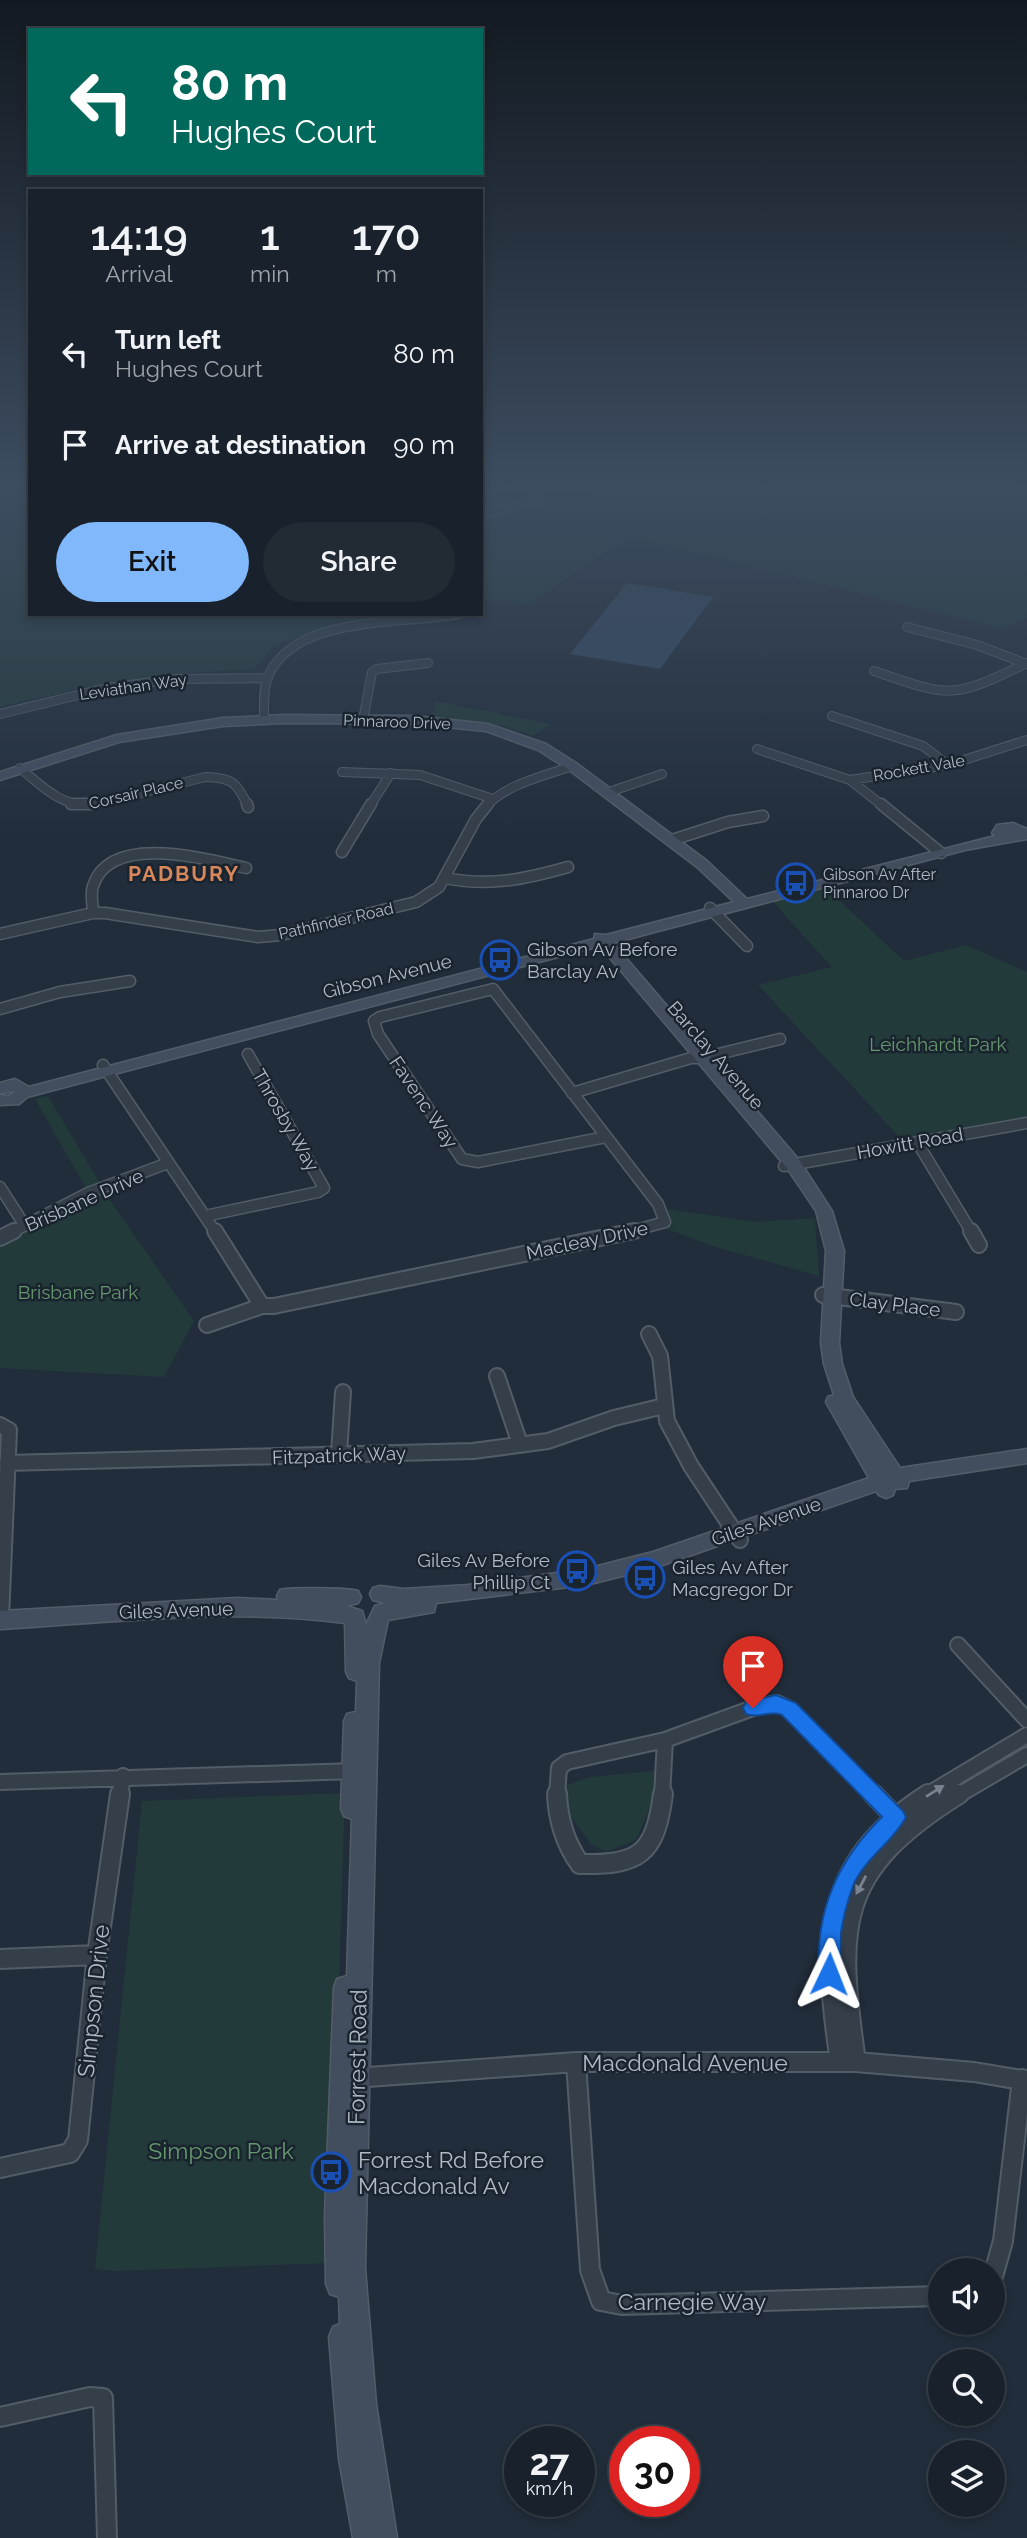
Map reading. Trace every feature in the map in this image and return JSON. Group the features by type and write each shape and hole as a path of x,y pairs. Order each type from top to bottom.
{"street":[{"path":"264,719 268,678 276,663 291,649 335,629 442,616"},
{"path":"907,627 977,645 1027,664"},
{"path":"363,720 368,681 372,672 377,668 428,663"},
{"path":"874,671 938,692 954,692 973,688 1027,664"},
{"name":"Leviathan Way","path":"0,714 107,688 174,679 268,678"},
{"path":"832,716 923,746 948,765"},
{"name":"Pinnaroo Drive","path":"0,776 117,739 200,725 264,719 363,720 440,721 488,728 542,747 572,766 672,840 742,902"},
{"name":"Rockett Vale","path":"850,780 948,765 1027,740"},
{"path":"757,749 850,780 939,851"},
{"name":"Pathfinder Road","path":"0,934 93,913 258,937 281,935 416,902 439,887 476,819 493,799 572,766"},
{"name":"Corsair Place","path":"20,768 60,798 76,806 101,803 180,782 223,778 237,785 248,807"},
{"path":"342,772 391,773 437,779 493,799"},
{"path":"342,852 391,773"},
{"path":"606,793 662,774"},
{"path":"672,840 727,822 763,816"},
{"name":"Gibson Avenue","path":"6,1091 105,1069 939,851 1019,835"},
{"path":"93,913 93,886 100,873 108,865 132,855 163,853 246,868"},
{"path":"444,878 470,884 503,883 568,867"},
{"path":"712,910 747,946"},
{"name":"Barclay Avenue","path":"596,941 788,1165 808,1199 818,1225 829,1296 819,1338 822,1364 842,1418 891,1483"},
{"path":"0,1009 60,992 130,981"},
{"name":"Macleay Drive","path":"207,1325 262,1306 411,1278 653,1227 665,1222 660,1208 493,989 488,988"},
{"name":"Favenc Way","path":"488,988 380,1017 374,1021 378,1034 462,1159 478,1162 606,1137"},
{"path":"572,1093 697,1058 780,1039"},
{"name":"Throsby Way","path":"205,1216 318,1192 324,1188 248,1054"},
{"path":"105,1069 205,1216 262,1306"},
{"name":"Howitt Road","path":"788,1165 1027,1123"},
{"path":"917,1142 979,1245"},
{"name":"Brisbane Drive","path":"0,1238 88,1193 168,1164"},
{"path":"0,1187 25,1226"},
{"name":"Clay Place","path":"829,1296 956,1312"},
{"path":"649,1334 660,1356 667,1420 676,1440 737,1536"},
{"path":"497,1376 520,1444"},
{"path":"339,1454 343,1392"},
{"name":"Fitzpatrick Way","path":"7,1463 473,1451 548,1441 614,1418 664,1406"},
{"path":"0,1425 9,1430 0,1614"},
{"name":"Giles Avenue","path":"0,1614 237,1607 366,1609 514,1600 625,1579 737,1536 891,1483 976,1462 1027,1456"},
{"name":"Giles Avenue","path":"891,1483 1027,1465"},
{"name":"Forrest Road","path":"366,1609 357,1661 359,1771 350,2078 354,2336 367,2452 382,2538"},
{"path":"958,1645 1027,1720"},
{"path":"665,1740 666,1772 647,1849 632,1860 580,1864 570,1851 559,1820 559,1768 568,1762 665,1740 753,1708 776,1703 789,1709 901,1823"},
{"path":"848,2062 845,1971 849,1915 853,1900 872,1865 901,1823 1027,1735"},
{"path":"901,1823 1027,1755"},
{"path":"0,1782 123,1776 359,1771"},
{"name":"Simpson Drive","path":"0,2168 70,2153 78,2140 97,1955 123,1776"},
{"path":"0,1959 97,1955"},
{"name":"Macdonald Avenue","path":"350,2078 576,2062 848,2062 961,2070 1024,2080"},
{"name":"Carnegie Way","path":"576,2062 590,2270 601,2301 622,2305 928,2296"},
{"name":"Forrest Road","path":"350,2078 338,2216 341,2309 354,2459 368,2538"},
{"path":"998,2258 1003,2241 1024,2080"},
{"path":"0,2417 89,2397 103,2398 107,2538"}],"green space":[{"path":"0,600 28,600 28,616 397,616 331,625 274,646 253,670 157,676 0,707"},
{"path":"486,600 535,600 530,604"},
{"path":"889,600 1027,600 1027,618 1000,628"},
{"path":"435,701 550,724 533,736 504,726 432,716"},
{"name":"Leichhardt Park","path":"826,888 904,961 966,945 1027,972 1027,1122 902,1140 758,985 832,967 772,901"},
{"path":"48,1096 101,1185 87,1190 35,1099"},
{"name":"Brisbane Park","path":"105,1193 194,1321 164,1377 0,1368 0,1240 63,1205"},
{"path":"660,1208 756,1222 815,1218 819,1276 712,1246 665,1228"},
{"path":"654,1771 652,1803 636,1840 606,1852 591,1844 551,1791 590,1777"},
{"name":"Simpson Park","path":"345,1793 330,2263 116,2271 95,2269 142,1801"}],"water":[{"path":"613,600 710,600 660,669 570,654"}],"place":[{"name":"Gibson Av After Pinnaroo Dr","path":"796,883"},
{"name":"Gibson Av Before Barclay Av","path":"500,960"},
{"name":"Giles Av Before Phillip Ct","path":"577,1571"},
{"name":"Giles Av After Macgregor Dr","path":"645,1578"},
{"name":"Forrest Rd Before Macdonald Av","path":"331,2172"}],"district":[{"name":"PADBURY","path":"184,873"}],"route":[{"path":"753,1708 776,1703 789,1709 896,1817 861,1854 838,1895 831,1930 829,1974"}]}
